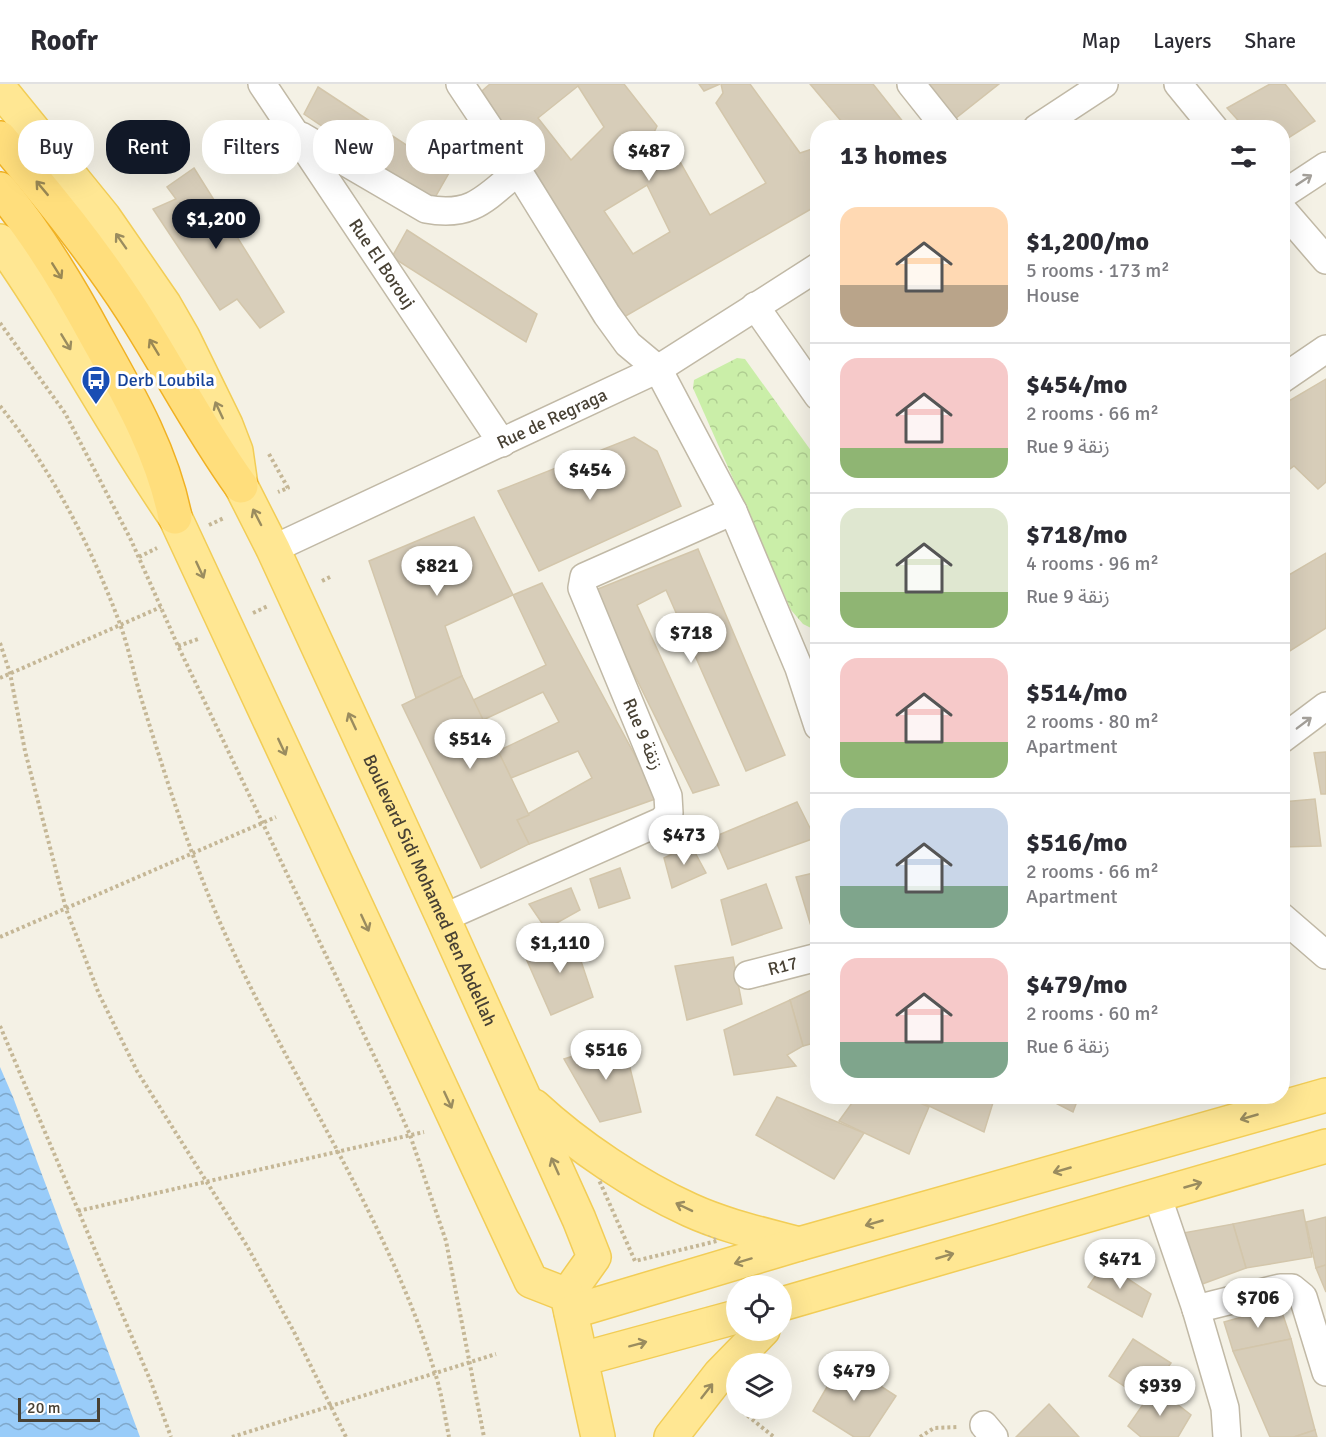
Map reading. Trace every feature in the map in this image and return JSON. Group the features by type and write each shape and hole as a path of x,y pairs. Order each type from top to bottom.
{"highway":[{"name":"Boulevard Sidi Mohamed Ben Abdellah","path":"0,138 64,214 93,253 133,312 204,434 241,486"},
{"path":"0,189 34,235 81,309 125,388 161,466 175,517"}],"main road":[{"name":"Boulevard Sidi Mohamed Ben Abdellah","path":"0,89 98,209 164,304 226,425 236,451 241,486 273,549 526,1099 594,1257 569,1304"},
{"path":"0,241 34,288 144,472 175,517 531,1281 569,1304 598,1437"},
{"path":"569,1304 799,1244 1326,1095"},
{"path":"526,1099 564,1132 671,1200 730,1226 799,1244"},
{"path":"795,1300 1326,1146"},
{"path":"582,1359 726,1320"},
{"path":"673,1436 720,1374 752,1341"}],"street":[{"name":"Rue El Borouj","path":"262,84 287,120"},
{"path":"911,84 940,120"},
{"path":"1049,120 1104,84"},
{"path":"1178,84 1207,120"},
{"path":"462,85 485,120"},
{"path":"301,136 426,209 445,213 461,211 479,204 514,174"},
{"name":"Rue El Borouj","path":"301,141 502,443"},
{"path":"1290,190 1326,166"},
{"path":"520,174 607,315 628,344 658,369 733,511 808,664"},
{"path":"1290,218 1326,260"},
{"name":"Rue de Regraga","path":"273,549 658,369 810,272"},
{"path":"754,306 810,385"},
{"path":"1290,374 1326,349"},
{"name":"Rue 9 زنقة","path":"443,918 662,821 669,813 668,796 582,588 584,577 733,511"},
{"path":"1290,733 1326,706"},
{"path":"1290,924 1326,955"},
{"name":"R17","path":"748,975 810,959"},
{"path":"1157,1195 1196,1309 1225,1408 1227,1437"},
{"path":"1196,1309 1280,1288 1292,1288 1303,1297 1326,1372"}],"path":[{"path":"0,322 65,413 139,557 178,646 410,1135 446,1241 484,1437"},
{"path":"0,406 26,438 75,519 120,625 160,759 193,853 233,950 389,1255 434,1372 449,1437"},
{"path":"278,493 288,488"},
{"path":"205,526 227,516"},
{"path":"139,557 153,551"},
{"path":"322,581 332,576"},
{"path":"247,616 270,605"},
{"path":"0,678 161,607"},
{"path":"178,646 194,640"},
{"path":"0,643 10,673 25,751 66,909 82,954 117,1033 142,1081 247,1246 332,1406 346,1437"},
{"path":"0,937 276,817"},
{"path":"0,1026 151,1382 171,1437"},
{"path":"78,1211 424,1132"},
{"path":"232,1437 496,1354"},
{"path":"752,1419 774,1437"},
{"path":"920,1437 934,1428 989,1431"}],"green space":[{"path":"737,358 745,359 810,449 810,628 803,624 791,610 693,388 694,380"}],"water":[{"path":"0,1067 13,1097 140,1437 0,1437"}],"building":[{"path":"490,84 624,84 657,126 651,139 659,150 670,144 710,215 766,183 716,103 723,93 721,84 750,84 800,153 810,150 810,210 624,317 534,174 545,174 545,127 571,160 604,127 578,86 538,118 540,120 500,120 482,91","holes":["647,185 670,232 633,254 604,211"]},
{"path":"699,84 720,84 704,91"},
{"path":"810,84 873,84 902,120 840,120"},
{"path":"930,84 999,84 954,120 949,120 923,91"},
{"path":"1270,84 1285,84 1315,121 1290,137 1290,120 1238,120 1227,108"},
{"path":"318,87 368,120 313,120 304,114"},
{"path":"394,137 406,145 406,174 448,174 433,201 393,174"},
{"path":"194,168 284,312 260,328 237,299 220,310 153,209 176,199 167,187 185,174 190,174"},
{"path":"407,230 537,314 526,342 392,257"},
{"path":"1326,379 1326,482 1318,489 1294,466 1290,469 1290,400"},
{"path":"634,437 657,451 681,506 539,571 498,491"},
{"path":"474,517 513,595 445,626 462,676 416,698 369,561"},
{"path":"698,549 785,755 746,771 666,590 637,605 719,785 693,793 593,591"},
{"path":"1326,553 1326,628 1290,651 1290,574"},
{"path":"542,583 658,798 529,844 517,820 592,778 578,751 511,778 498,751 559,722 543,692 483,720 473,700 546,665 513,595"},
{"path":"462,676 529,815 517,820 529,844 481,868 402,705"},
{"path":"1326,752 1326,794 1321,794 1314,753"},
{"path":"1315,799 1321,846 1290,847 1290,801"},
{"path":"797,802 810,828 810,840 728,869 714,837"},
{"path":"691,845 706,873 672,888 664,858"},
{"path":"620,868 630,898 599,908 590,879"},
{"path":"810,874 810,923 796,877"},
{"path":"766,884 782,928 732,945 721,900"},
{"path":"571,888 580,910 546,929 529,904"},
{"path":"572,934 593,997 551,1015 524,954"},
{"path":"733,957 742,1004 687,1020 675,966"},
{"path":"810,991 810,1044 803,1046 790,1000"},
{"path":"790,1000 803,1046 787,1055 796,1066 734,1075 724,1030"},
{"path":"623,1040 641,1112 600,1122 564,1059"},
{"path":"777,1097 864,1133 834,1179 756,1135"},
{"path":"851,1104 922,1104 929,1107 909,1154 839,1121"},
{"path":"925,1104 993,1104 984,1132"},
{"path":"1058,1104 1076,1104 1073,1112"},
{"path":"1303,1210 1312,1257 1246,1268 1233,1224"},
{"path":"1326,1217 1326,1265 1316,1268 1306,1222"},
{"path":"1233,1224 1246,1268 1197,1286 1183,1233"},
{"path":"1104,1263 1151,1294 1142,1317 1088,1287"},
{"path":"1326,1265 1326,1292 1316,1268"},
{"path":"1280,1306 1291,1339 1233,1351 1224,1322"},
{"path":"1133,1339 1171,1363 1145,1400 1109,1376"},
{"path":"1291,1339 1315,1430 1294,1437 1270,1437 1233,1351"},
{"path":"842,1361 896,1396 869,1437 854,1437 813,1411"},
{"path":"1155,1387 1191,1415 1178,1437 1141,1437 1128,1426"},
{"path":"1049,1404 1079,1437 1016,1437"},
{"path":"1315,1430 1317,1437 1294,1437"}],"place":[{"name":"Derb Loubila","path":"96,406"}]}
